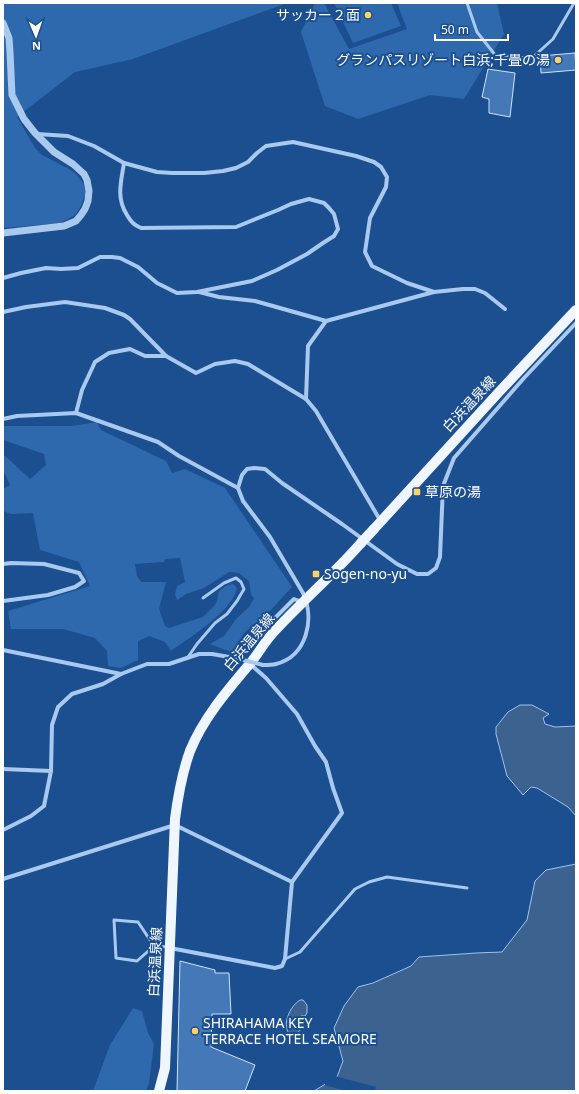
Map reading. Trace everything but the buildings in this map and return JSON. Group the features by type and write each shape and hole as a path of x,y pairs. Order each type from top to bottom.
{"main road":[{"name":"白浜温泉線","path":"159,1091 165,1068 175,825 178,797 182,775 190,750 202,727 224,694 250,664 271,635 378,525 576,310"}],"street":[{"path":"3,24 9,38 12,95 24,119 35,134 54,152 73,164 84,174 87,180 88,191 88,201 85,209 76,221 64,226 3,233"},
{"path":"35,134 68,136 94,146 124,163 157,172 172,173 223,171 236,168 248,162 266,146 293,142 356,156 374,162 381,167 387,177 386,187 370,218 365,252 372,266 407,283 434,292"},
{"path":"3,278 46,268 78,268 100,257 112,257 120,258 132,264 157,283 177,293 197,292 252,281 277,270 307,254 334,236 338,229 334,214 324,203 309,199 291,204 236,227 141,228 134,225 121,203 120,193 124,163"},
{"path":"197,292 219,297 255,301 326,322 434,292 463,288 475,289 485,293 505,309"},
{"path":"3,312 26,306 65,302 106,308 130,319 166,356 196,373 215,364 235,361 248,364 306,399 316,412 378,525"},
{"path":"306,399 308,346 326,322"},
{"path":"3,830 31,816 44,806 51,771 52,725 58,707 72,694 103,684 121,674 147,664 169,664 199,654 212,654 263,665 275,665 294,655 300,648 305,640 308,622 303,593 270,537 243,501 238,488 242,475 247,469 265,469 282,483 397,564 416,574 428,574 436,568 440,557 443,486 454,458 524,378 576,323"},
{"path":"76,413 82,390 95,362 109,353 130,349 145,356 166,356"},
{"path":"3,419 17,416 76,413 158,442 179,456 238,488"},
{"path":"3,564 44,564 79,573 84,581 75,587 48,595 3,601"},
{"path":"235,658 294,599 305,601"},
{"path":"3,650 121,674"},
{"path":"170,948 275,968 282,966 285,959 292,882 342,813 326,762 297,714 266,678 250,664"},
{"path":"3,769 51,771"},
{"path":"3,879 175,825 292,882"}],"lane":[{"path":"467,3 477,32 496,56 532,58 553,39 574,3"},
{"path":"188,658 197,644 215,623 227,614 244,589 241,582 236,578 224,583 203,598"},
{"path":"285,959 300,952 355,889 369,882 387,877 467,888"},
{"path":"154,946 138,922 114,920 116,958 136,961 154,946 170,948"}],"shaded area":[{"path":"3,3 287,3 133,59 75,72 17,117 35,148 42,155 76,174 83,183 86,193 81,206 75,215 61,223 3,228"},
{"path":"315,3 324,3 349,49 407,29 397,3 497,3 504,34 464,99 430,95 358,119 325,106 301,32"},
{"name":"サッカー２面","path":"334,3 391,3 401,26 353,43"},
{"path":"97,422 101,430 166,461 172,473 185,469 225,488 292,587 271,610 245,632 231,652 210,644 224,636 236,619 249,607 254,598 251,595 249,581 239,573 229,572 204,588 186,594 177,600 175,594 177,586 185,582 180,558 165,559 164,562 135,564 137,576 141,582 166,582 159,609 165,626 169,628 203,617 216,604 219,591 226,586 233,584 237,588 234,597 219,615 171,651 165,642 149,636 138,641 138,660 121,668 108,666 107,651 95,638 63,629 11,629 8,611 90,586 79,562 40,550 33,513 11,514 3,511 3,489 10,485 3,470 3,454 30,479 46,465 44,454 3,440 3,426 72,426"},
{"path":"520,705 532,705 549,714 543,718 545,724 555,727 576,726 576,816 568,807 537,788 531,787 523,795 507,776 496,734 496,727 508,712"},
{"path":"576,864 576,1091 314,1091 337,1077 343,1061 334,1028 344,1006 358,987 373,983 411,966 419,957 502,952 527,920 535,881 546,870"},
{"path":"300,1000 303,1000 307,1005 307,1013 305,1016 301,1016 299,1018 299,1022 302,1026 300,1030 291,1035 286,1027 286,1022 293,1007"},
{"path":"133,1008 142,1011 148,1033 154,1044 149,1083 146,1091 93,1091 110,1045"}],"pier":[{"path":"335,1076 376,1087 375,1090 377,1091 346,1091 325,1085 325,1082"}],"place":[{"name":"サッカー２面","path":"368,15"},
{"name":"グランパスリゾート白浜;千畳の湯","path":"558,60"},
{"name":"草原の湯","path":"417,492"},
{"name":"Sogen-no-yu","path":"316,574"},
{"name":"SHIRAHAMA KEY TERRACE HOTEL SEAMORE","path":"195,1031"}]}
